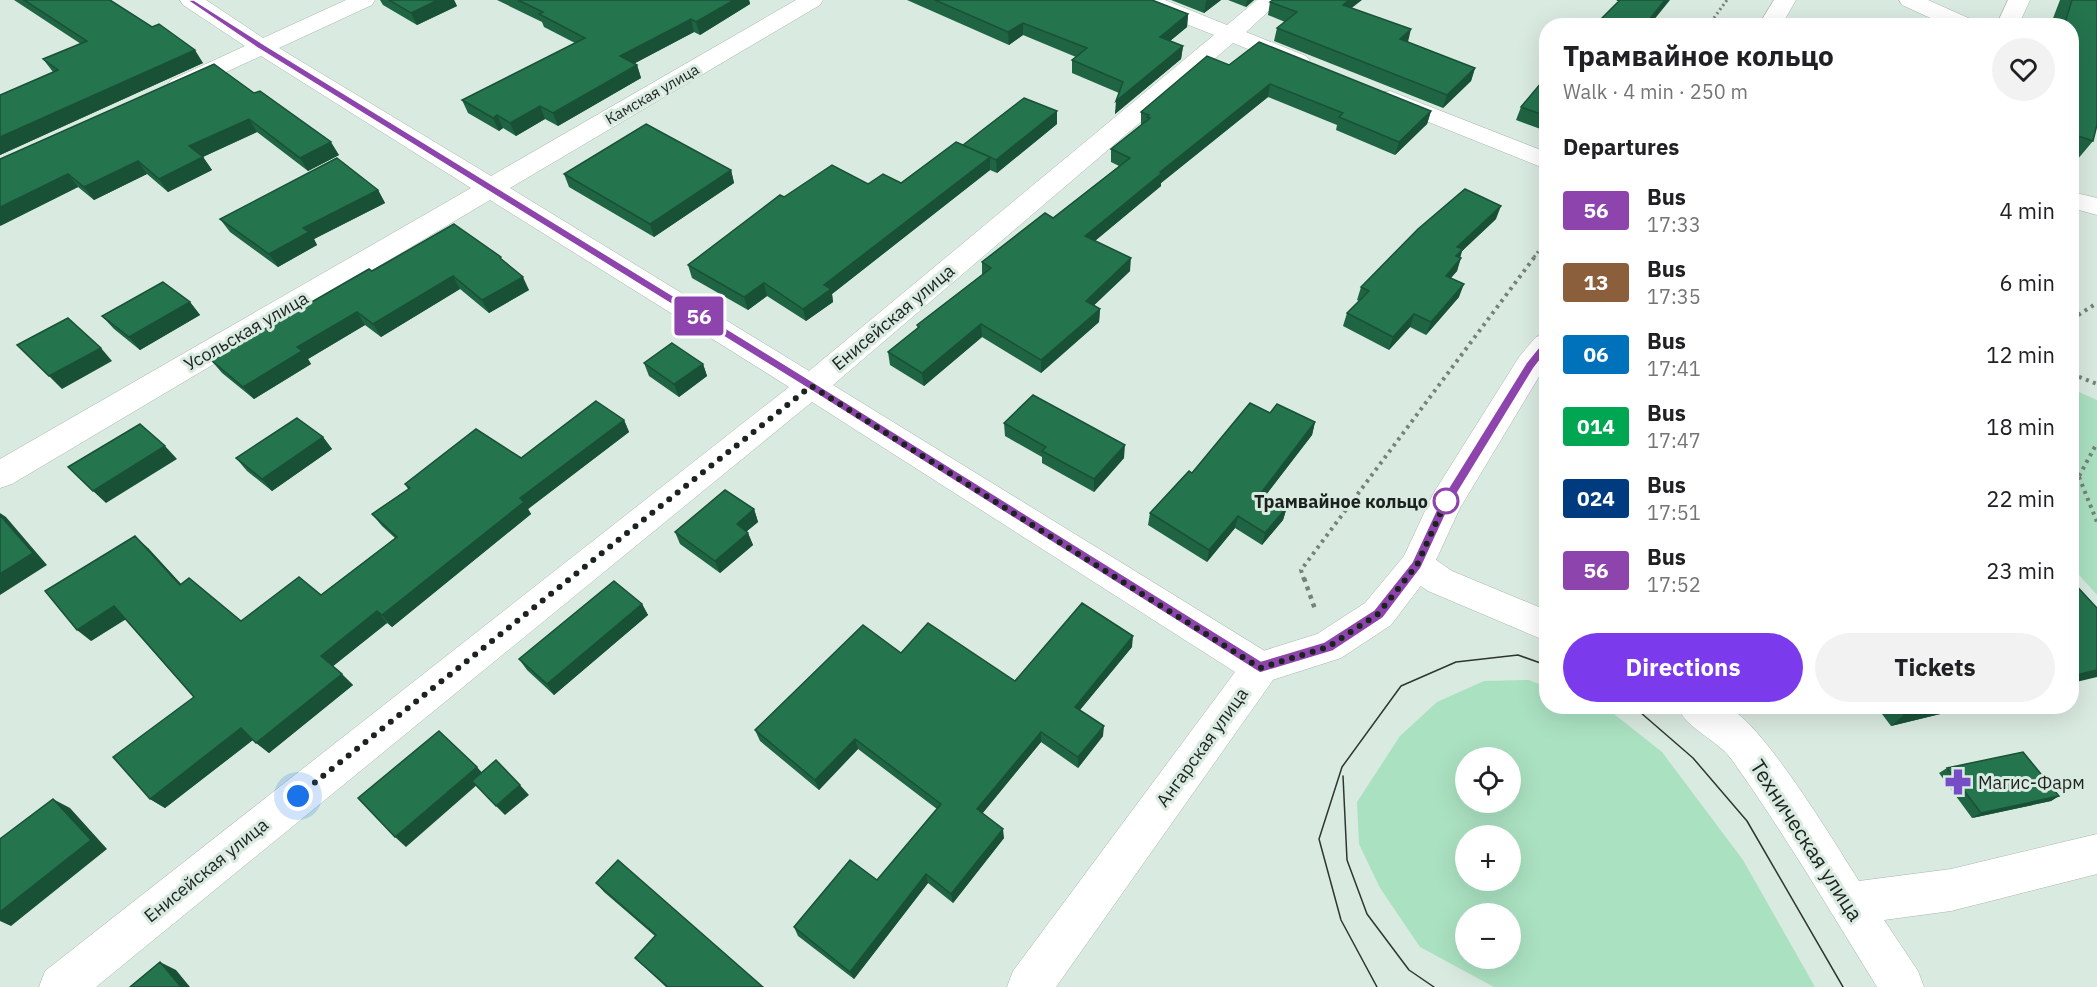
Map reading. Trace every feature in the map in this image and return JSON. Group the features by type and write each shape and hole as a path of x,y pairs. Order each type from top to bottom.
{"street":[{"path":"191,0 262,47 811,386 1260,668 1328,647 1378,614 1417,565 1445,503 1539,353"},
{"path":"157,95 364,0"},
{"name":"Камская улица","path":"492,188 812,0"},
{"path":"1146,0 1316,68"},
{"name":"Енисейская улица","path":"61,987 811,386 1270,0"},
{"path":"1774,18 1785,0"},
{"path":"1910,0 1949,18"},
{"path":"2011,18 2019,0"},
{"path":"1371,90 1539,158"},
{"name":"Усольская улица","path":"0,475 492,188"},
{"path":"2079,202 2097,207"},
{"path":"1417,565 1440,581 1539,623"},
{"name":"Ангарская улица","path":"1029,987 1260,668"},
{"name":"Техническая улица","path":"1706,714 1743,744 1781,796 1902,987"},
{"path":"1849,903 1951,890 2097,854"}],"path":[{"path":"1714,18 1728,0"},
{"path":"1328,647 1301,570 1539,250"},
{"path":"2079,315 2097,303"},
{"path":"2079,377 2097,384"},
{"path":"2097,443 2079,476 2097,522"}],"green space":[{"path":"2079,392 2097,400 2097,595 2079,575"},
{"path":"1529,680 1539,684 1539,714 1614,714 1662,752 1743,860 1815,987 1494,987 1461,969 1521,969 1521,903 1455,903 1455,966 1420,947 1380,888 1359,844 1357,802 1400,736 1437,702 1484,681"}],"building":[{"path":"24,0 110,0 152,27 159,24 195,50 0,137 0,95 58,70 43,59 87,41"},
{"path":"389,0 438,0 411,13"},
{"path":"518,0 734,0 696,22 691,19 620,56 637,65 553,113 540,106 510,123 497,115 493,118 462,100 585,38 539,14 543,12"},
{"path":"935,0 1152,0 1188,14 1160,37 1183,46 1116,101 1123,82 1072,60 1087,48 1023,23 1008,32"},
{"path":"1273,0 1349,0 1343,5 1411,29 1400,39 1475,68 1447,95 1277,28 1297,12 1270,2"},
{"path":"1617,0 1665,0 1650,18 1602,18 1619,1"},
{"path":"2072,0 2097,0 2097,125 2093,141 2079,136 2079,18 2066,18"},
{"path":"1259,42 1431,111 1399,142 1339,117 1343,113 1270,84 1160,172 1162,173 1085,236 1131,258 1086,301 1100,309 1041,360 981,324 922,373 888,352 919,327 917,325 991,268 982,262 1045,213 1053,218 1130,158 1111,149 1150,118 1147,117 1149,115 1141,112 1207,56 1229,65"},
{"path":"214,64 254,93 260,91 331,142 300,158 249,119 189,146 203,157 159,179 138,161 84,187 68,174 0,207 0,159"},
{"path":"1539,85 1539,113 1521,107"},
{"path":"1024,98 1057,111 996,160 963,145"},
{"path":"646,124 731,170 650,224 564,174"},
{"path":"956,142 990,157 824,285 831,289 803,309 764,283 744,297 688,265 780,195 784,197 832,165 868,184 883,174 901,183"},
{"path":"337,158 378,190 303,228 309,232 269,254 220,219"},
{"path":"1465,189 1501,206 1457,247 1463,249 1456,256 1461,258 1446,276 1464,284 1431,322 1414,314 1393,337 1347,313 1369,291 1361,287 1418,229"},
{"path":"454,224 501,257 523,277 482,300 453,276 373,324 357,312 297,347 302,351 243,387 211,360 369,269 372,271"},
{"path":"163,282 190,302 129,337 102,316"},
{"path":"68,318 101,348 49,376 17,345"},
{"path":"672,343 703,364 674,384 644,363"},
{"path":"1033,395 1125,445 1094,479 1042,451 1046,447 1004,423"},
{"path":"596,401 624,420 520,498 524,502 382,615 377,611 321,656 342,674 256,743 241,728 150,799 113,757 194,697 114,606 77,630 45,591 135,536 180,585 189,578 241,621 299,577 321,595 397,537 372,514 410,488 405,484 476,429 521,458"},
{"path":"1250,403 1270,413 1277,404 1315,422 1261,493 1287,507 1265,533 1238,516 1209,550 1150,513 1189,471 1192,473"},
{"path":"297,418 323,437 262,479 236,458"},
{"path":"140,424 165,446 93,491 68,467"},
{"path":"725,490 754,509 737,524 748,533 715,561 675,532"},
{"path":"0,515 33,553 0,574"},
{"path":"614,581 642,604 547,684 519,659"},
{"path":"2079,589 2097,608 2097,670 2079,674"},
{"path":"1082,603 1133,636 1075,707 1104,726 1078,757 1041,732 977,809 1003,829 951,894 926,874 850,972 794,927 850,860 877,880 941,804 855,739 815,780 755,730 863,625 901,653 928,623 1015,681"},
{"path":"439,731 477,767 395,837 358,798"},
{"path":"2023,752 2059,796 1981,813 1947,768"},
{"path":"496,760 520,785 496,806 472,781"},
{"path":"53,799 91,840 0,912 0,839"},
{"path":"618,860 763,987 668,987 635,958 656,935 596,883"},
{"path":"160,962 181,987 130,987"}],"tram line":[{"path":"1377,987 1341,920 1319,839 1342,767 1401,686 1456,662 1518,655 1539,662"},
{"path":"1642,714 1693,758 1747,821 1843,987"},
{"path":"1343,776 1347,860 1367,914 1409,970 1434,987"}],"bus line":[{"name":"56","path":"191,0 262,47 811,386 1260,668 1328,647 1378,614 1417,565 1445,503 1539,354"}],"place":[{"name":"Трамвайное кольцо","path":"1446,501"},
{"name":"Магис-Фарм","path":"1958,782"}],"route":[{"path":"298,796 811,386 1260,668 1328,647 1378,614 1417,565 1446,501"}]}
